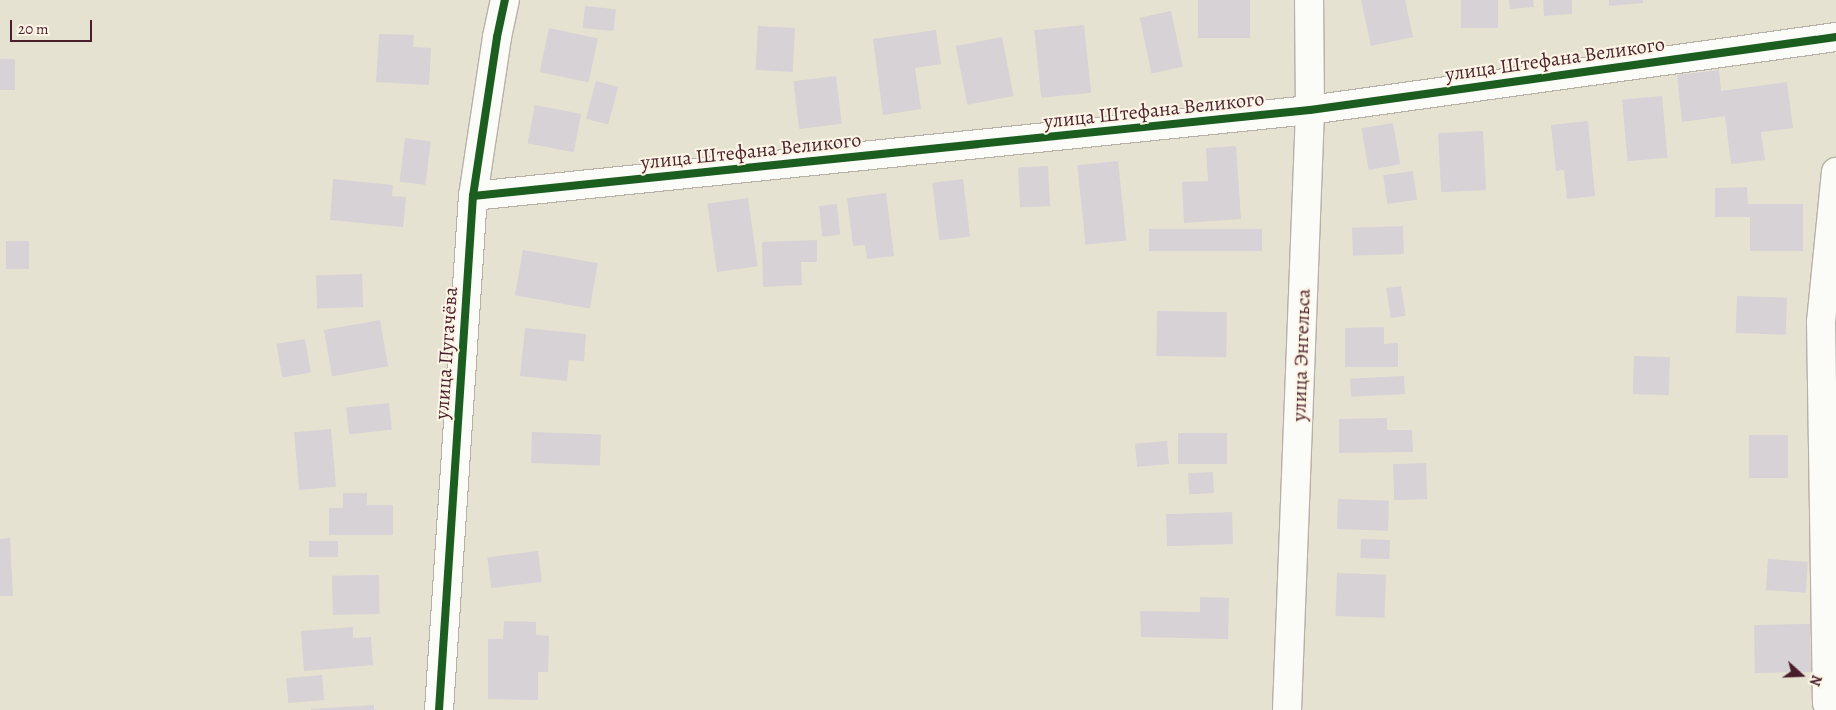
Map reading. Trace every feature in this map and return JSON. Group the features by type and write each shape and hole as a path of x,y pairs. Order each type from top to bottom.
{"street":[{"name":"улица Пугачёва","path":"439,710 473,196 497,37 505,0"},
{"name":"улица Энгельса","path":"1287,710 1310,110 1309,0"},
{"name":"улица Штефана Великого","path":"473,196 1310,110 1836,37"},
{"path":"1827,703 1821,322 1836,172"}],"building":[{"path":"1198,0 1250,0 1250,38 1198,38"},
{"path":"1361,0 1405,0 1413,37 1371,46"},
{"path":"1461,0 1498,0 1498,28 1461,28"},
{"path":"1509,0 1533,0 1534,7 1510,9"},
{"path":"1543,0 1572,0 1572,14 1544,16"},
{"path":"1609,0 1643,0 1643,3 1609,6"},
{"path":"585,6 616,9 614,31 583,28"},
{"path":"1171,11 1183,67 1152,73 1140,18"},
{"path":"1084,25 1091,93 1041,98 1034,30"},
{"path":"758,26 795,28 793,72 756,70"},
{"path":"549,28 598,38 589,82 540,72"},
{"path":"936,30 941,64 915,68 921,109 883,115 873,39"},
{"path":"379,34 414,35 413,47 431,48 429,85 376,82"},
{"path":"1002,37 1013,96 967,105 956,46"},
{"path":"0,59 15,59 15,90 0,90"},
{"path":"1719,70 1721,91 1787,82 1793,128 1761,132 1765,160 1731,164 1725,116 1682,122 1677,75"},
{"path":"836,76 842,124 799,129 793,81"},
{"path":"596,81 618,87 608,125 586,119"},
{"path":"1662,96 1667,158 1628,161 1622,99"},
{"path":"535,105 581,114 574,152 528,143"},
{"path":"1588,121 1595,196 1567,199 1564,170 1556,171 1551,125"},
{"path":"1393,123 1400,164 1369,170 1361,129"},
{"path":"1483,131 1486,190 1441,192 1438,133"},
{"path":"405,138 431,141 425,185 400,182"},
{"path":"1236,146 1241,219 1184,223 1182,182 1208,181 1206,148"},
{"path":"1118,161 1126,241 1086,245 1077,165"},
{"path":"1048,166 1050,206 1020,208 1018,168"},
{"path":"1413,171 1417,200 1387,204 1383,175"},
{"path":"333,179 393,185 392,196 406,197 403,227 330,220"},
{"path":"963,179 970,237 939,240 932,183"},
{"path":"1747,187 1748,204 1803,204 1803,251 1750,251 1750,217 1715,217 1715,188"},
{"path":"886,193 894,256 867,259 865,245 853,246 847,198"},
{"path":"748,198 758,266 717,272 707,204"},
{"path":"837,204 840,235 822,237 819,206"},
{"path":"1403,226 1404,254 1353,256 1352,228"},
{"path":"1149,229 1262,229 1262,251 1149,251"},
{"path":"817,240 817,262 801,262 802,285 763,287 762,242"},
{"path":"6,241 29,241 29,269 6,269"},
{"path":"523,250 598,263 590,308 515,295"},
{"path":"362,274 363,307 317,309 316,276"},
{"path":"1401,286 1406,316 1391,318 1386,288"},
{"path":"1737,296 1787,298 1786,335 1736,333"},
{"path":"1157,311 1227,312 1226,357 1156,356"},
{"path":"380,320 388,366 332,376 324,330"},
{"path":"1384,327 1384,344 1398,343 1398,367 1345,367 1345,328"},
{"path":"525,328 586,334 584,361 569,360 567,381 520,376"},
{"path":"305,339 311,372 282,378 276,344"},
{"path":"1634,356 1670,357 1669,395 1633,394"},
{"path":"1404,376 1405,394 1351,397 1350,379"},
{"path":"389,403 392,430 349,434 346,407"},
{"path":"1387,418 1387,430 1412,430 1413,452 1339,453 1339,419"},
{"path":"331,429 336,487 299,490 294,432"},
{"path":"532,432 601,434 600,465 531,463"},
{"path":"1178,433 1227,433 1227,464 1178,464"},
{"path":"1749,435 1788,435 1788,478 1749,478"},
{"path":"1167,441 1169,464 1137,467 1135,444"},
{"path":"1426,463 1427,499 1394,500 1393,464"},
{"path":"1213,472 1214,493 1189,494 1188,473"},
{"path":"343,493 367,493 367,505 393,505 393,535 329,535 329,508 343,508"},
{"path":"1338,499 1389,501 1388,531 1337,529"},
{"path":"1232,512 1233,544 1167,546 1166,514"},
{"path":"10,538 13,596 0,596 0,539"},
{"path":"1361,539 1390,540 1389,559 1360,558"},
{"path":"309,541 338,541 338,557 309,557"},
{"path":"538,551 542,582 491,588 487,557"},
{"path":"1768,559 1808,562 1806,593 1766,590"},
{"path":"1337,573 1386,575 1384,618 1335,616"},
{"path":"379,575 380,614 333,615 332,576"},
{"path":"1200,597 1229,598 1228,639 1141,637 1140,611 1200,612"},
{"path":"504,621 536,622 536,635 549,636 548,672 538,672 538,700 488,699 488,639 503,639"},
{"path":"1810,624 1811,672 1755,673 1754,625"},
{"path":"353,627 353,638 371,637 373,665 304,671 301,631"},
{"path":"322,675 324,700 288,703 286,678"},
{"path":"374,705 374,710 311,710 311,709"}],"cycle path":[{"path":"439,710 473,196 497,37 505,0"},
{"path":"473,196 1310,110 1836,37"}]}
